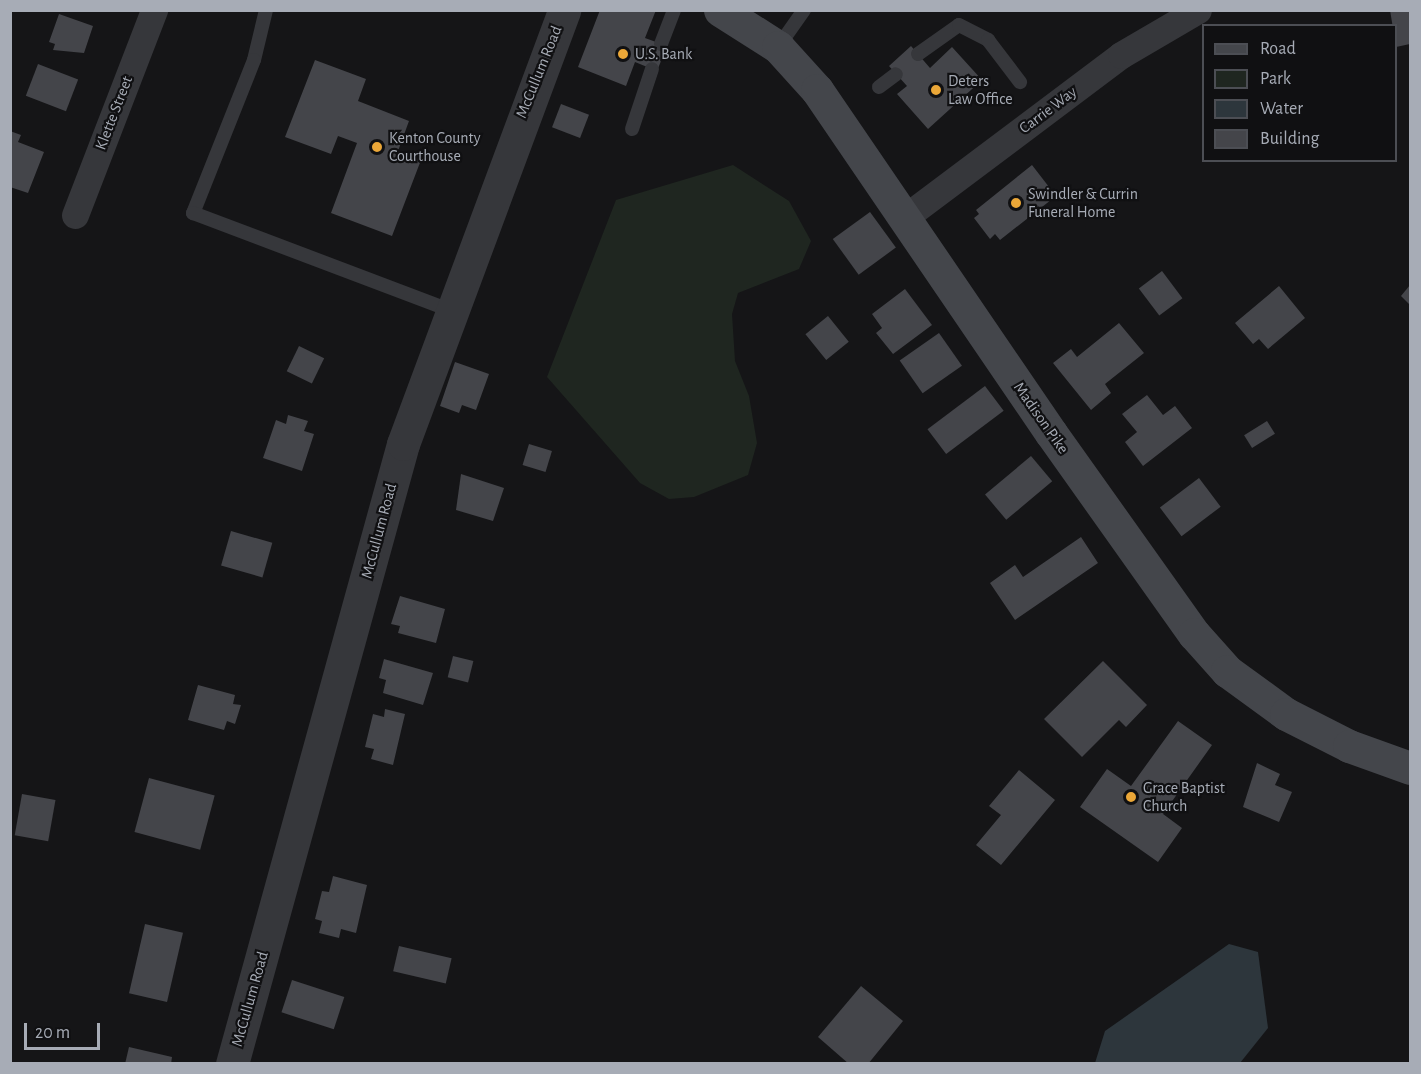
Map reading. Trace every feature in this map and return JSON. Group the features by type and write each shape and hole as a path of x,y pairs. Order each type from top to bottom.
{"main road":[{"name":"Madison Pike","path":"720,10 778,47 817,90 1131,546 1227,671 1286,714 1349,746 1410,768"}],"street":[{"name":"Klette Street","path":"75,215 154,10"},
{"name":"McCullum Road","path":"232,1064 403,444 450,310 564,10"},
{"name":"Carrie Way","path":"904,218 1120,56 1198,10"}],"lane":[{"path":"266,10 254,60 193,213 450,310"},
{"path":"661,44 674,10"},
{"path":"778,47 804,10"},
{"path":"918,54 959,25 988,40 1020,82"},
{"path":"632,129 652,69"},
{"path":"879,87 896,74"}],"green space":[{"path":"733,165 789,201 811,241 799,269 738,293 732,314 735,361 749,396 757,443 748,475 694,497 669,499 640,483 547,377 616,200"}],"water":[{"path":"1229,944 1258,952 1268,1028 1240,1063 1095,1063 1105,1031"}],"building":[{"name":"U.S. Bank","path":"600,10 656,10 645,38 667,46 657,71 635,62 626,86 578,67"},
{"path":"1390,10 1410,10 1410,44 1397,47 1397,24 1392,24"},
{"path":"59,14 93,26 84,53 53,50 55,44 49,42"},
{"name":"Deters Law Office","path":"911,46 930,68 952,47 982,80 928,129 897,94 907,86 889,66"},
{"name":"Kenton County Courthouse","path":"315,60 366,79 358,101 409,121 398,151 421,160 392,236 331,213 357,143 338,136 331,154 285,137"},
{"path":"38,64 78,79 66,111 26,96"},
{"path":"561,104 589,115 580,138 552,127"},
{"path":"10,131 21,135 18,142 44,152 28,193 10,187"},
{"name":"Swindler & Currin Funeral Home","path":"1032,165 1056,196 1000,240 995,234 990,239 974,218 979,214 976,210"},
{"path":"870,212 896,248 859,275 833,239"},
{"path":"1162,271 1182,298 1159,316 1139,288"},
{"path":"1410,285 1410,305 1401,296"},
{"path":"1279,286 1305,318 1268,349 1259,339 1253,344 1235,323"},
{"path":"905,289 932,325 893,354 876,333 882,328 872,314"},
{"path":"828,316 849,342 826,360 805,334"},
{"path":"1119,323 1144,353 1105,384 1111,393 1091,410 1053,363 1071,349 1077,357"},
{"path":"939,333 962,366 923,393 900,361"},
{"path":"299,346 324,358 312,383 287,371"},
{"path":"455,362 489,374 476,410 462,405 459,413 440,406"},
{"path":"985,386 1004,411 946,454 927,429"},
{"path":"1147,395 1163,415 1175,406 1192,428 1143,466 1125,442 1137,432 1122,414"},
{"path":"288,415 308,421 304,431 314,434 302,471 263,458 276,420 286,424"},
{"path":"1267,421 1275,434 1252,448 1244,435"},
{"path":"529,444 552,451 546,472 523,465"},
{"path":"1031,456 1052,481 1006,520 985,495"},
{"path":"461,474 504,488 493,521 456,510"},
{"path":"1199,478 1221,507 1182,536 1160,507"},
{"path":"231,531 272,543 262,577 221,566"},
{"path":"1081,537 1098,563 1015,620 990,583 1015,565 1023,577"},
{"path":"400,596 445,609 436,643 398,633 400,626 391,624"},
{"path":"453,656 473,661 468,682 448,677"},
{"path":"384,659 433,673 423,705 383,693 386,680 379,678"},
{"path":"1103,661 1147,705 1126,727 1119,720 1082,757 1044,719"},
{"path":"198,685 235,695 233,704 241,705 235,724 227,721 224,730 188,720"},
{"path":"385,709 405,714 393,765 371,759 374,749 365,747 373,714 384,717"},
{"name":"Grace Baptist Church","path":"1178,721 1212,745 1163,814 1182,828 1158,862 1080,807 1107,769 1131,786"},
{"path":"1257,763 1280,774 1275,785 1292,792 1279,822 1243,807"},
{"path":"1019,770 1055,800 1001,865 976,845 1001,815 989,806"},
{"path":"149,778 215,796 200,850 135,832"},
{"path":"22,794 55,800 48,841 15,835"},
{"path":"333,876 367,885 356,933 341,929 339,938 319,933 322,921 315,919 322,891 329,892"},
{"path":"145,924 183,933 167,1002 129,993"},
{"path":"399,946 452,958 446,983 393,971"},
{"path":"292,980 344,997 334,1029 281,1012"},
{"path":"861,986 903,1021 868,1064 849,1064 818,1037"},
{"path":"129,1047 172,1057 171,1064 125,1064"}],"place":[{"name":"U.S. Bank","path":"623,54"},
{"name":"Deters Law Office","path":"936,90"},
{"name":"Kenton County Courthouse","path":"377,147"},
{"name":"Swindler & Currin Funeral Home","path":"1016,203"},
{"name":"Grace Baptist Church","path":"1131,797"}]}
